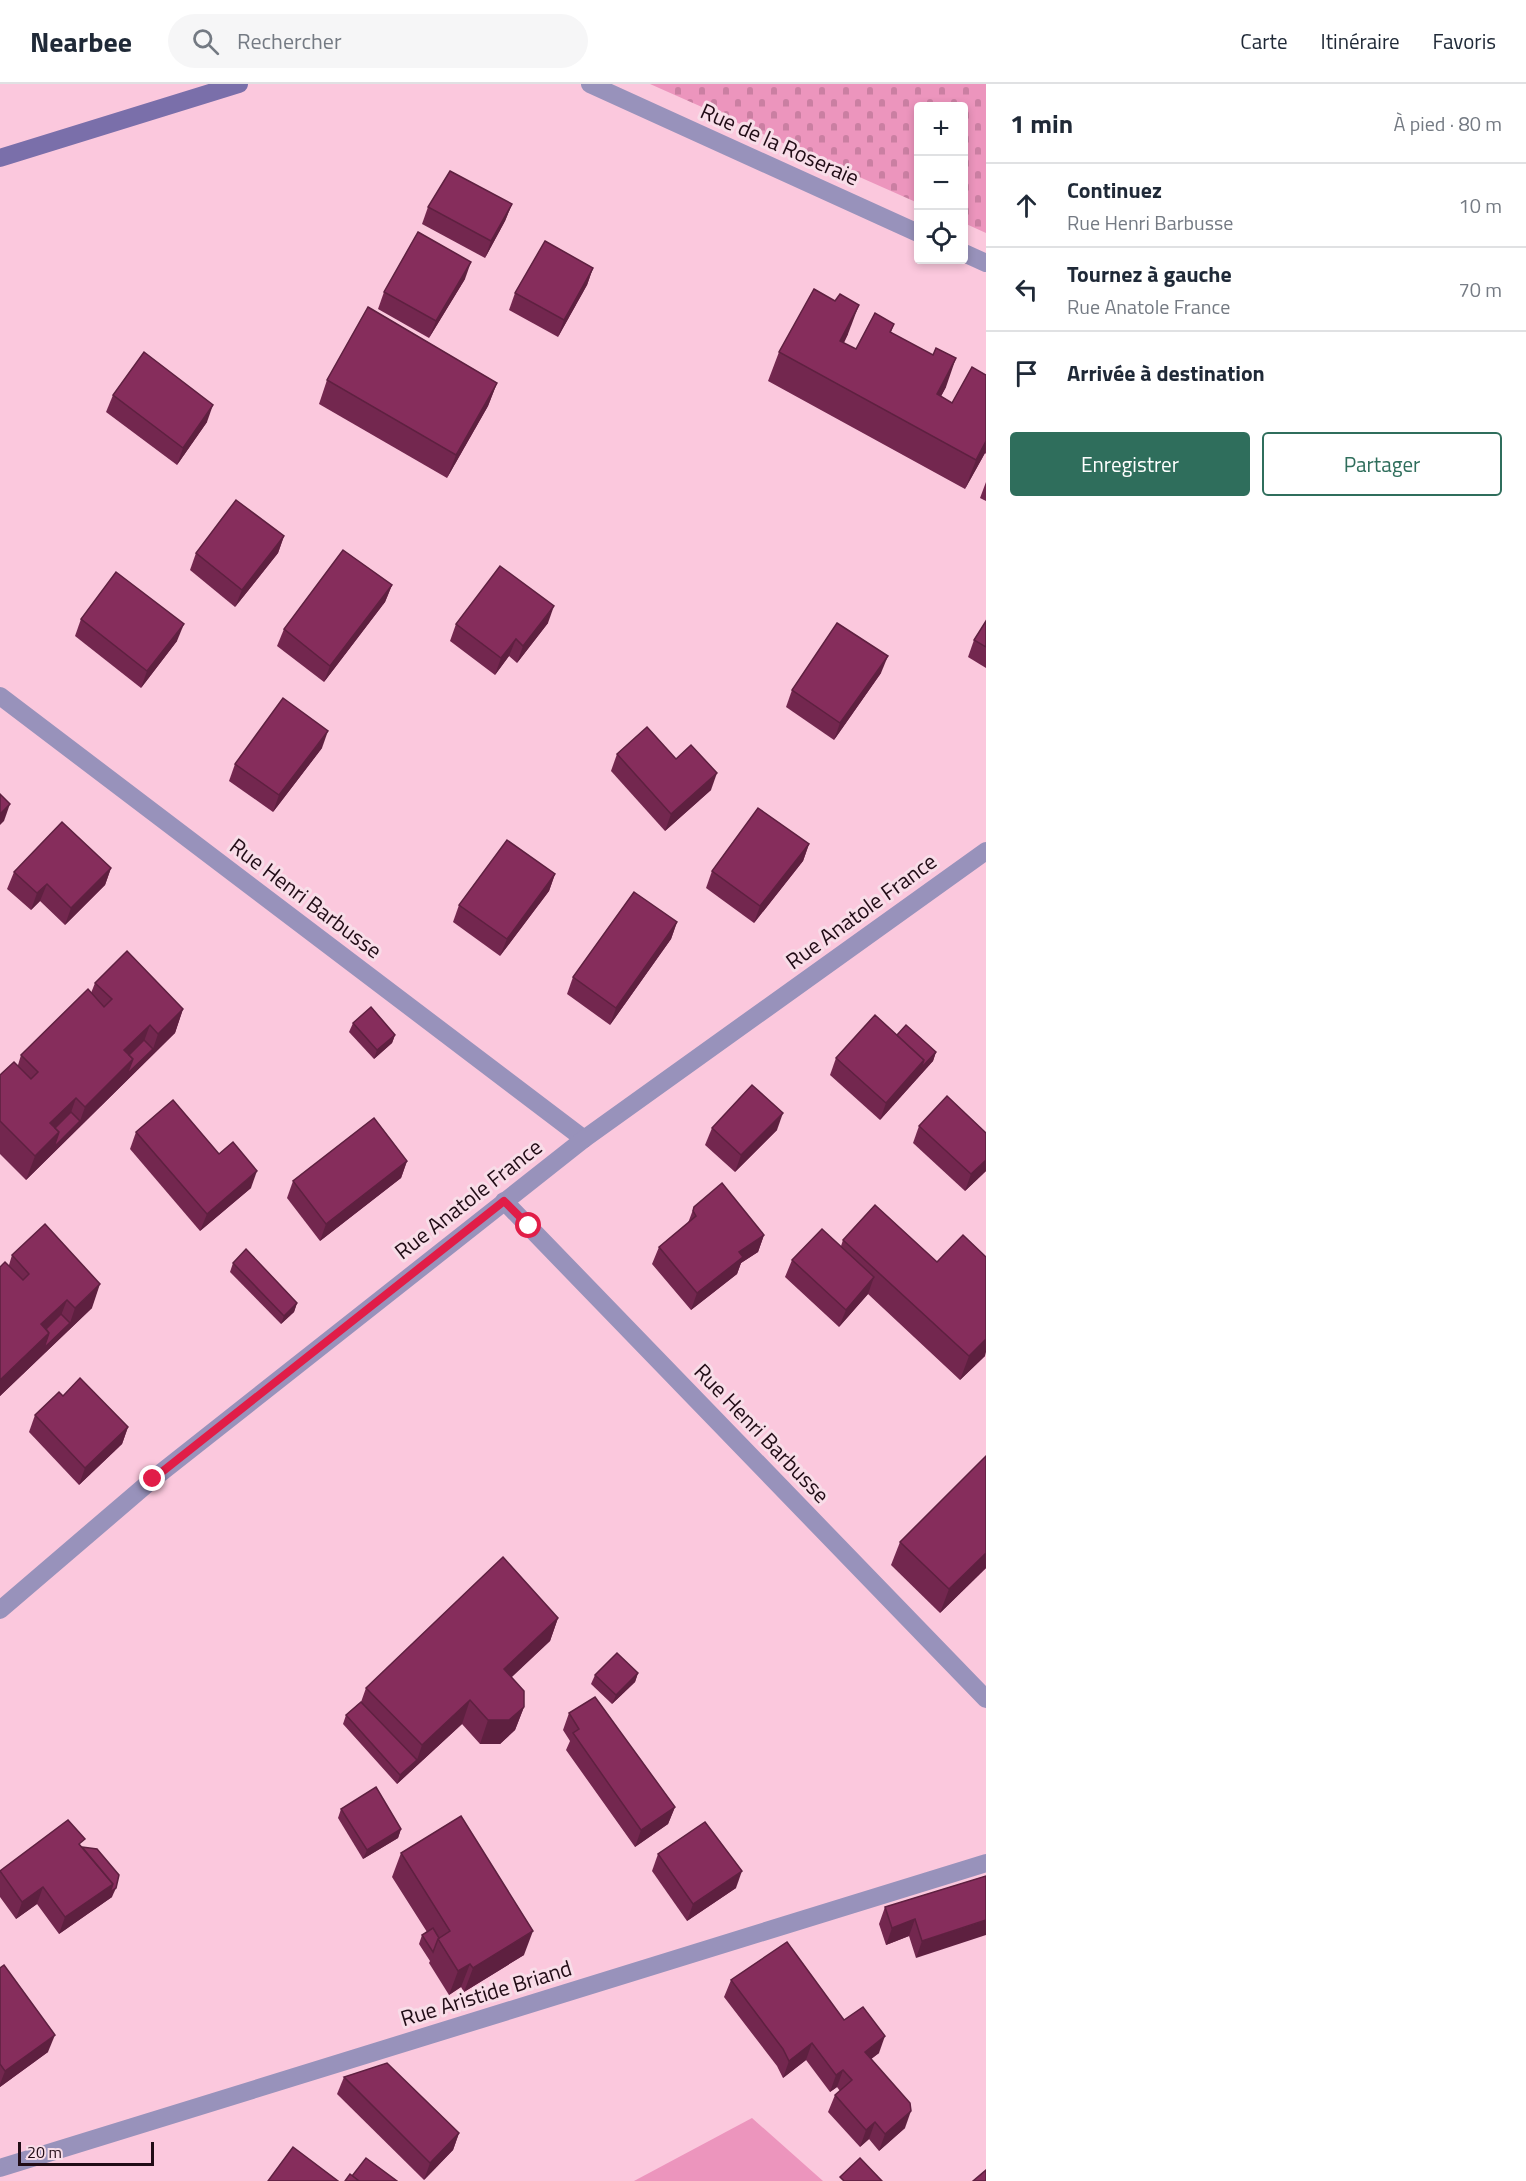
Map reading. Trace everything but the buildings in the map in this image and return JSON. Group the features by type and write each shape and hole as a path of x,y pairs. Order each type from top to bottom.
{"main road":[{"path":"0,158 239,84"}],"street":[{"name":"Rue de la Roseraie","path":"590,84 914,231"},
{"path":"968,255 986,263"},
{"name":"Rue Henri Barbusse","path":"0,696 584,1138"},
{"name":"Rue Anatole France","path":"0,1610 153,1479 584,1138 986,851"},
{"name":"Rue Henri Barbusse","path":"504,1201 986,1699"},
{"name":"Rue Aristide Briand","path":"0,2168 986,1863"}],"green space":[{"path":"650,84 986,84 986,233 968,225 968,102 914,102 914,201"},
{"path":"752,2118 823,2181 634,2181"}],"route":[{"path":"153,1479 504,1201 529,1226"}]}
